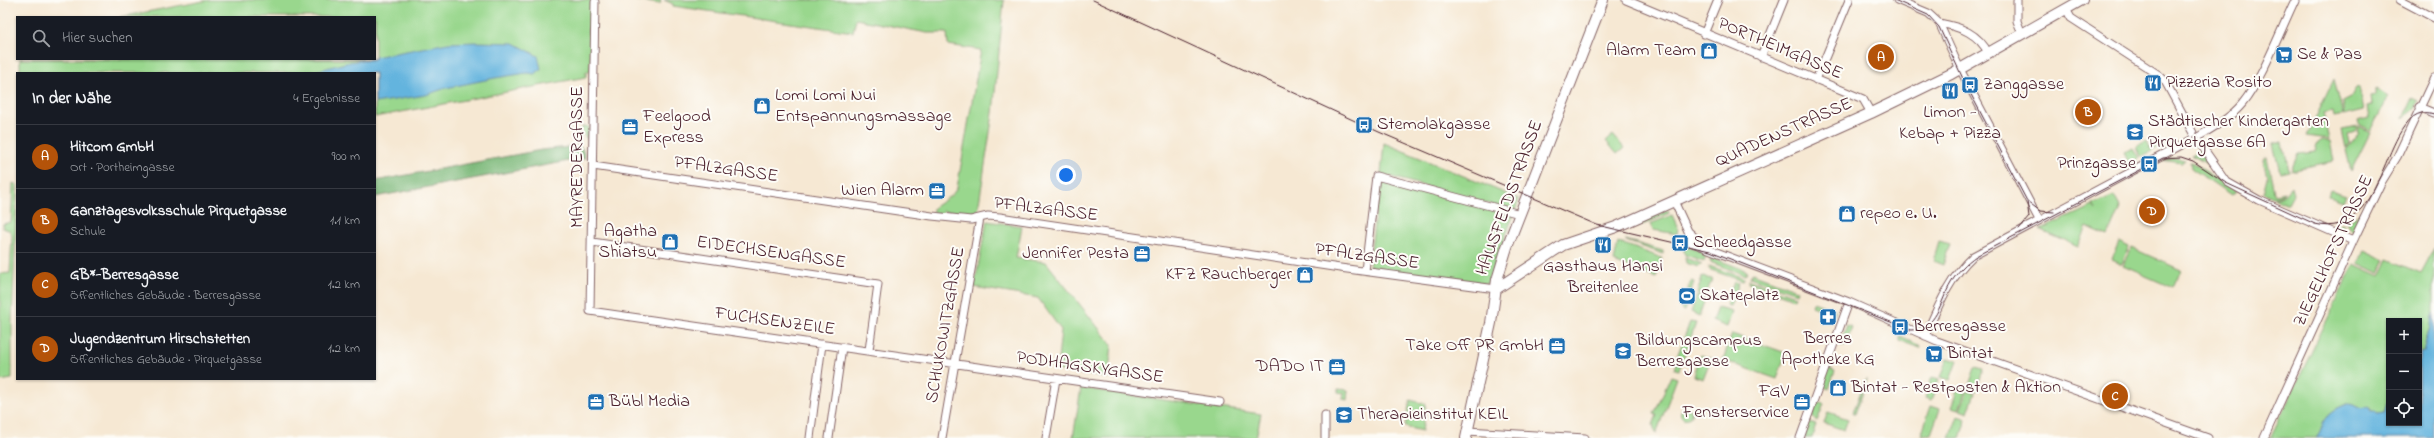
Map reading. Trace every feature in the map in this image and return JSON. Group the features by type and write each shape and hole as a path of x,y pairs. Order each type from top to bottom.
{"street":[{"name":"HAUSFELDSTRASSE","path":"1467,435 1491,323 1496,289 1520,214 1603,0"},
{"name":"PORTHEIMGASSE","path":"1626,0 1704,34 1863,99 1871,113"},
{"path":"1704,34 1718,0"},
{"path":"1761,57 1784,0"},
{"path":"1816,80 1849,0"},
{"path":"1897,0 1928,14 1939,23 1960,70 2039,220"},
{"path":"2017,0 2017,22 2022,34"},
{"name":"QUADENSTRASSE","path":"1496,289 1563,246 1596,235 1871,113 1960,70 2082,0"},
{"path":"1925,336 1947,287 1964,265 1980,251 2219,125 2242,104 2258,77 2295,0"},
{"path":"2400,0 2434,18"},
{"name":"MAYREDERGASSE","path":"590,311 595,2"},
{"path":"2066,9 2071,18 2159,75 2165,81 2196,137 2227,182 2285,212 2353,241"},
{"path":"1939,23 1950,25 1977,36 1989,54"},
{"name":"ZIEGELHOFSTRASSE","path":"2264,438 2353,241 2381,183 2397,157 2419,107 2434,78"},
{"path":"2419,107 2434,113"},
{"name":"PFALZGASSE","path":"593,166 932,216 971,220 980,218 1000,218 1496,289"},
{"path":"1365,271 1376,176 1520,214"},
{"path":"1674,201 1688,231 1690,242 1849,302 1925,336 2208,438"},
{"name":"SCHUKOWITZGASSE","path":"942,438 980,218"},
{"name":"EIDECHSENGASSE","path":"592,242 878,284 868,350"},
{"path":"1800,438 1849,302"},
{"name":"FUCHSENZEILE","path":"590,311 955,363"},
{"path":"810,438 822,344"},
{"path":"829,438 842,347"},
{"name":"PODHAGSKYGASSE","path":"955,363 1220,402"},
{"path":"1046,438 1056,379"},
{"path":"1325,415 1325,438"},
{"path":"1467,435 1585,438"}],"green space":[{"path":"209,0 592,0 591,27 588,28 588,34 591,37 590,72 586,72 586,77 376,117 376,72 20,72 20,60 376,60 376,16 125,16"},
{"path":"631,0 661,0 660,4"},
{"path":"664,0 1004,0 993,113 978,210 971,215 943,211 942,214 933,214 933,208 952,195 957,188 981,50 948,45 947,33 927,33 856,19 853,32 673,6 673,4"},
{"path":"2334,79 2343,115 2333,117 2332,111 2323,113 2329,139 2307,136"},
{"path":"2359,87 2364,110 2344,115 2342,102 2350,98 2356,88"},
{"path":"2376,88 2388,96 2370,131 2359,125 2358,121 2370,118 2368,106 2372,105 2371,97 2376,96"},
{"path":"2412,98 2418,101 2414,109 2403,118"},
{"path":"583,126 589,127 588,140 581,131"},
{"path":"2358,127 2355,132 2348,134 2350,143 2346,148 2342,130"},
{"path":"2359,127 2370,133 2351,171 2346,150 2359,134 2357,133"},
{"path":"1613,135 1624,148 1617,154 1606,141"},
{"path":"2322,140 2330,141 2334,161 2291,170 2298,154 2315,152 2317,144"},
{"path":"2146,141 2150,149 2158,145 2159,147 2141,157 2137,146"},
{"path":"2283,142 2289,171 2280,173 2273,144"},
{"path":"1384,143 1519,199 1515,211 1381,174"},
{"path":"578,146 582,148 585,158 376,197 376,181 541,150"},
{"path":"2133,148 2139,158 2129,163 2124,153"},
{"path":"2200,149 2212,167 2192,155"},
{"path":"2267,157 2274,192 2275,194 2284,192 2283,194 2273,197 2263,193 2267,177 2263,159"},
{"path":"2176,158 2185,160 2181,163 2161,160"},
{"path":"2190,161 2237,192 2231,195 2191,168"},
{"path":"1379,181 1514,214 1487,284 1369,267"},
{"path":"13,183 16,184 16,222 12,322 12,379 0,381 0,274 10,273 12,235 9,230 2,228 3,224 11,222"},
{"path":"2292,186 2294,193 2288,204 2274,198 2284,195"},
{"path":"2331,190 2346,195 2343,201 2329,196"},
{"path":"2114,196 2120,207 2118,209 2120,208 2108,236 2087,227 2078,247 2040,230 2093,206 2096,210 2093,205"},
{"path":"1668,210 1669,213 1638,227 1632,226"},
{"path":"2362,211 2355,230 2352,231 2347,223"},
{"path":"1672,215 1678,228 1677,234 1653,230 1650,224"},
{"path":"987,221 1022,226 1016,258 1046,262 1112,345 1108,378 1057,370 1061,330 1038,298 974,287"},
{"path":"2343,224 2345,231 2343,235 2328,228"},
{"path":"1626,241 1663,251 1663,254"},
{"path":"1939,241 1950,244 1943,265 1933,261"},
{"path":"1618,242 1662,258 1656,278 1614,262"},
{"path":"2119,242 2129,247 2122,264 2111,259"},
{"path":"1683,245 1707,252 1704,261 1685,255"},
{"path":"2132,248 2181,270 2173,288 2123,266"},
{"path":"2434,249 2434,312 2423,351 2422,318 2386,318 2386,407 2384,413 2377,414 2371,411 2370,407 2361,408 2351,403 2339,407 2329,414 2316,438 2270,438 2354,264 2380,276 2388,259 2421,273"},
{"path":"2364,250 2385,260 2379,273 2358,263"},
{"path":"1711,257 1747,271 1745,275 1710,262"},
{"path":"1685,258 1702,264 1699,267 1686,263"},
{"path":"1709,266 1744,278 1743,281 1708,269"},
{"path":"1752,273 1797,290 1796,293 1750,277"},
{"path":"1702,277 1712,279 1705,297 1697,294"},
{"path":"1749,280 1795,296 1794,299 1748,283"},
{"name":"Skateplatz","path":"1691,281 1694,282 1684,311 1681,310"},
{"path":"1734,282 1739,283 1730,306 1726,305"},
{"path":"1697,296 1705,299 1699,316 1691,312"},
{"path":"1813,302 1835,310 1834,314 1812,306"},
{"path":"1717,308 1732,312 1727,327 1712,321"},
{"path":"1690,322 1696,323 1679,370 1675,369 1677,363 1675,362"},
{"path":"1847,325 1852,327 1844,346 1840,345"},
{"path":"1732,334 1786,353 1777,379 1723,360"},
{"path":"1900,337 1921,346 1920,348 1900,341"},
{"path":"1700,355 1711,358 1703,379 1694,376"},
{"path":"1948,358 1957,361 1950,380 1941,377"},
{"path":"1828,368 1835,371 1829,389 1822,386"},
{"path":"1975,368 1983,370 1976,391 1968,388"},
{"path":"1671,376 1677,378 1656,434 1653,425 1657,415 1654,414"},
{"path":"1932,377 1939,379 1931,400 1925,398"},
{"path":"1865,380 1867,380 1855,414 1853,413"},
{"path":"1958,387 1966,390 1959,409 1951,407"},
{"path":"1081,388 1261,414 1256,438 1073,438"},
{"path":"1338,389 1348,390 1347,400 1343,399 1344,393 1338,392"},
{"path":"1968,390 1975,393 1968,413 1960,410"},
{"path":"1410,400 1426,404 1422,431 1405,427"},
{"path":"1817,402 1824,404 1817,421 1812,417"},
{"path":"1931,406 1940,409 1931,434 1921,435"},
{"path":"1684,408 1688,408 1690,409 1690,417 1684,418 1681,415 1681,411"},
{"path":"1828,412 1848,419 1844,430 1824,423"},
{"path":"1958,416 1966,419 1960,438 1950,438"},
{"path":"1809,423 1816,425 1812,438 1804,438"}],"water":[{"path":"448,43 514,43 538,56 541,69 535,74 527,73 495,78 446,88 426,95 376,103 376,72 312,72 349,62 376,60 376,57"},
{"path":"2434,312 2434,438 2316,438 2329,414 2336,409 2351,403 2361,408 2368,406 2371,411 2375,411 2377,414 2384,413 2386,407 2386,426 2422,426 2423,351"}],"tram line":[{"path":"1093,0 1379,132 1597,225 1710,251 1911,330 1920,329 1932,320 1937,313 1953,279 1962,268 1976,256 2163,158 2181,157 2193,161 2226,183 2315,224 2340,224 2358,212 2372,193 2393,146 2404,126 2417,114 2434,114"},
{"path":"1894,0 1928,15 1939,27 1965,83 2027,201 2040,211 2054,212"},
{"path":"2019,229 2029,217 2027,201"}],"place":[{"name":"Alarm Team","path":"1709,51"},
{"name":"Se & Pas","path":"2284,55"},
{"name":"Hitcom GmbH","path":"1881,57"},
{"name":"Pizzeria Rosito","path":"2153,83"},
{"name":"Zanggasse","path":"1970,85"},
{"name":"Limon - Kebap + Pizza","path":"1950,91"},
{"name":"Lomi Lomi Nui Entspannungsmassage","path":"762,106"},
{"name":"Ganztagesvolksschule Pirquetgasse","path":"2088,112"},
{"name":"Stemolakgasse","path":"1364,125"},
{"name":"Feelgood Express","path":"630,127"},
{"name":"Städtischer Kindergarten Pirquetgasse 6A","path":"2135,132"},
{"name":"Prinzgasse","path":"2149,164"},
{"name":"Wien Alarm","path":"937,191"},
{"name":"Jugendzentrum Hirschstetten","path":"2152,211"},
{"name":"repeo e. U.","path":"1847,214"},
{"name":"Agatha Shiatsu","path":"670,242"},
{"name":"Scheedgasse","path":"1680,243"},
{"name":"Gasthaus Hansi Breitenlee","path":"1603,245"},
{"name":"Jennifer Pesta","path":"1142,254"},
{"name":"KFZ Rauchberger","path":"1305,275"},
{"name":"Skateplatz","path":"1687,296"},
{"name":"Berres Apotheke KG","path":"1828,317"},
{"name":"Berresgasse","path":"1900,327"},
{"name":"Take Off PR GmbH","path":"1557,346"},
{"name":"Bildungscampus Berresgasse","path":"1623,351"},
{"name":"Bintat","path":"1934,354"},
{"name":"DADO IT","path":"1337,367"},
{"name":"Bintat - Restposten & Aktion","path":"1838,388"},
{"name":"GB*-Berresgasse","path":"2115,396"},
{"name":"Bübl Media","path":"596,402"},
{"name":"FGV Fensterservice","path":"1802,402"},
{"name":"Therapieinstitut KEIL","path":"1344,415"}]}
